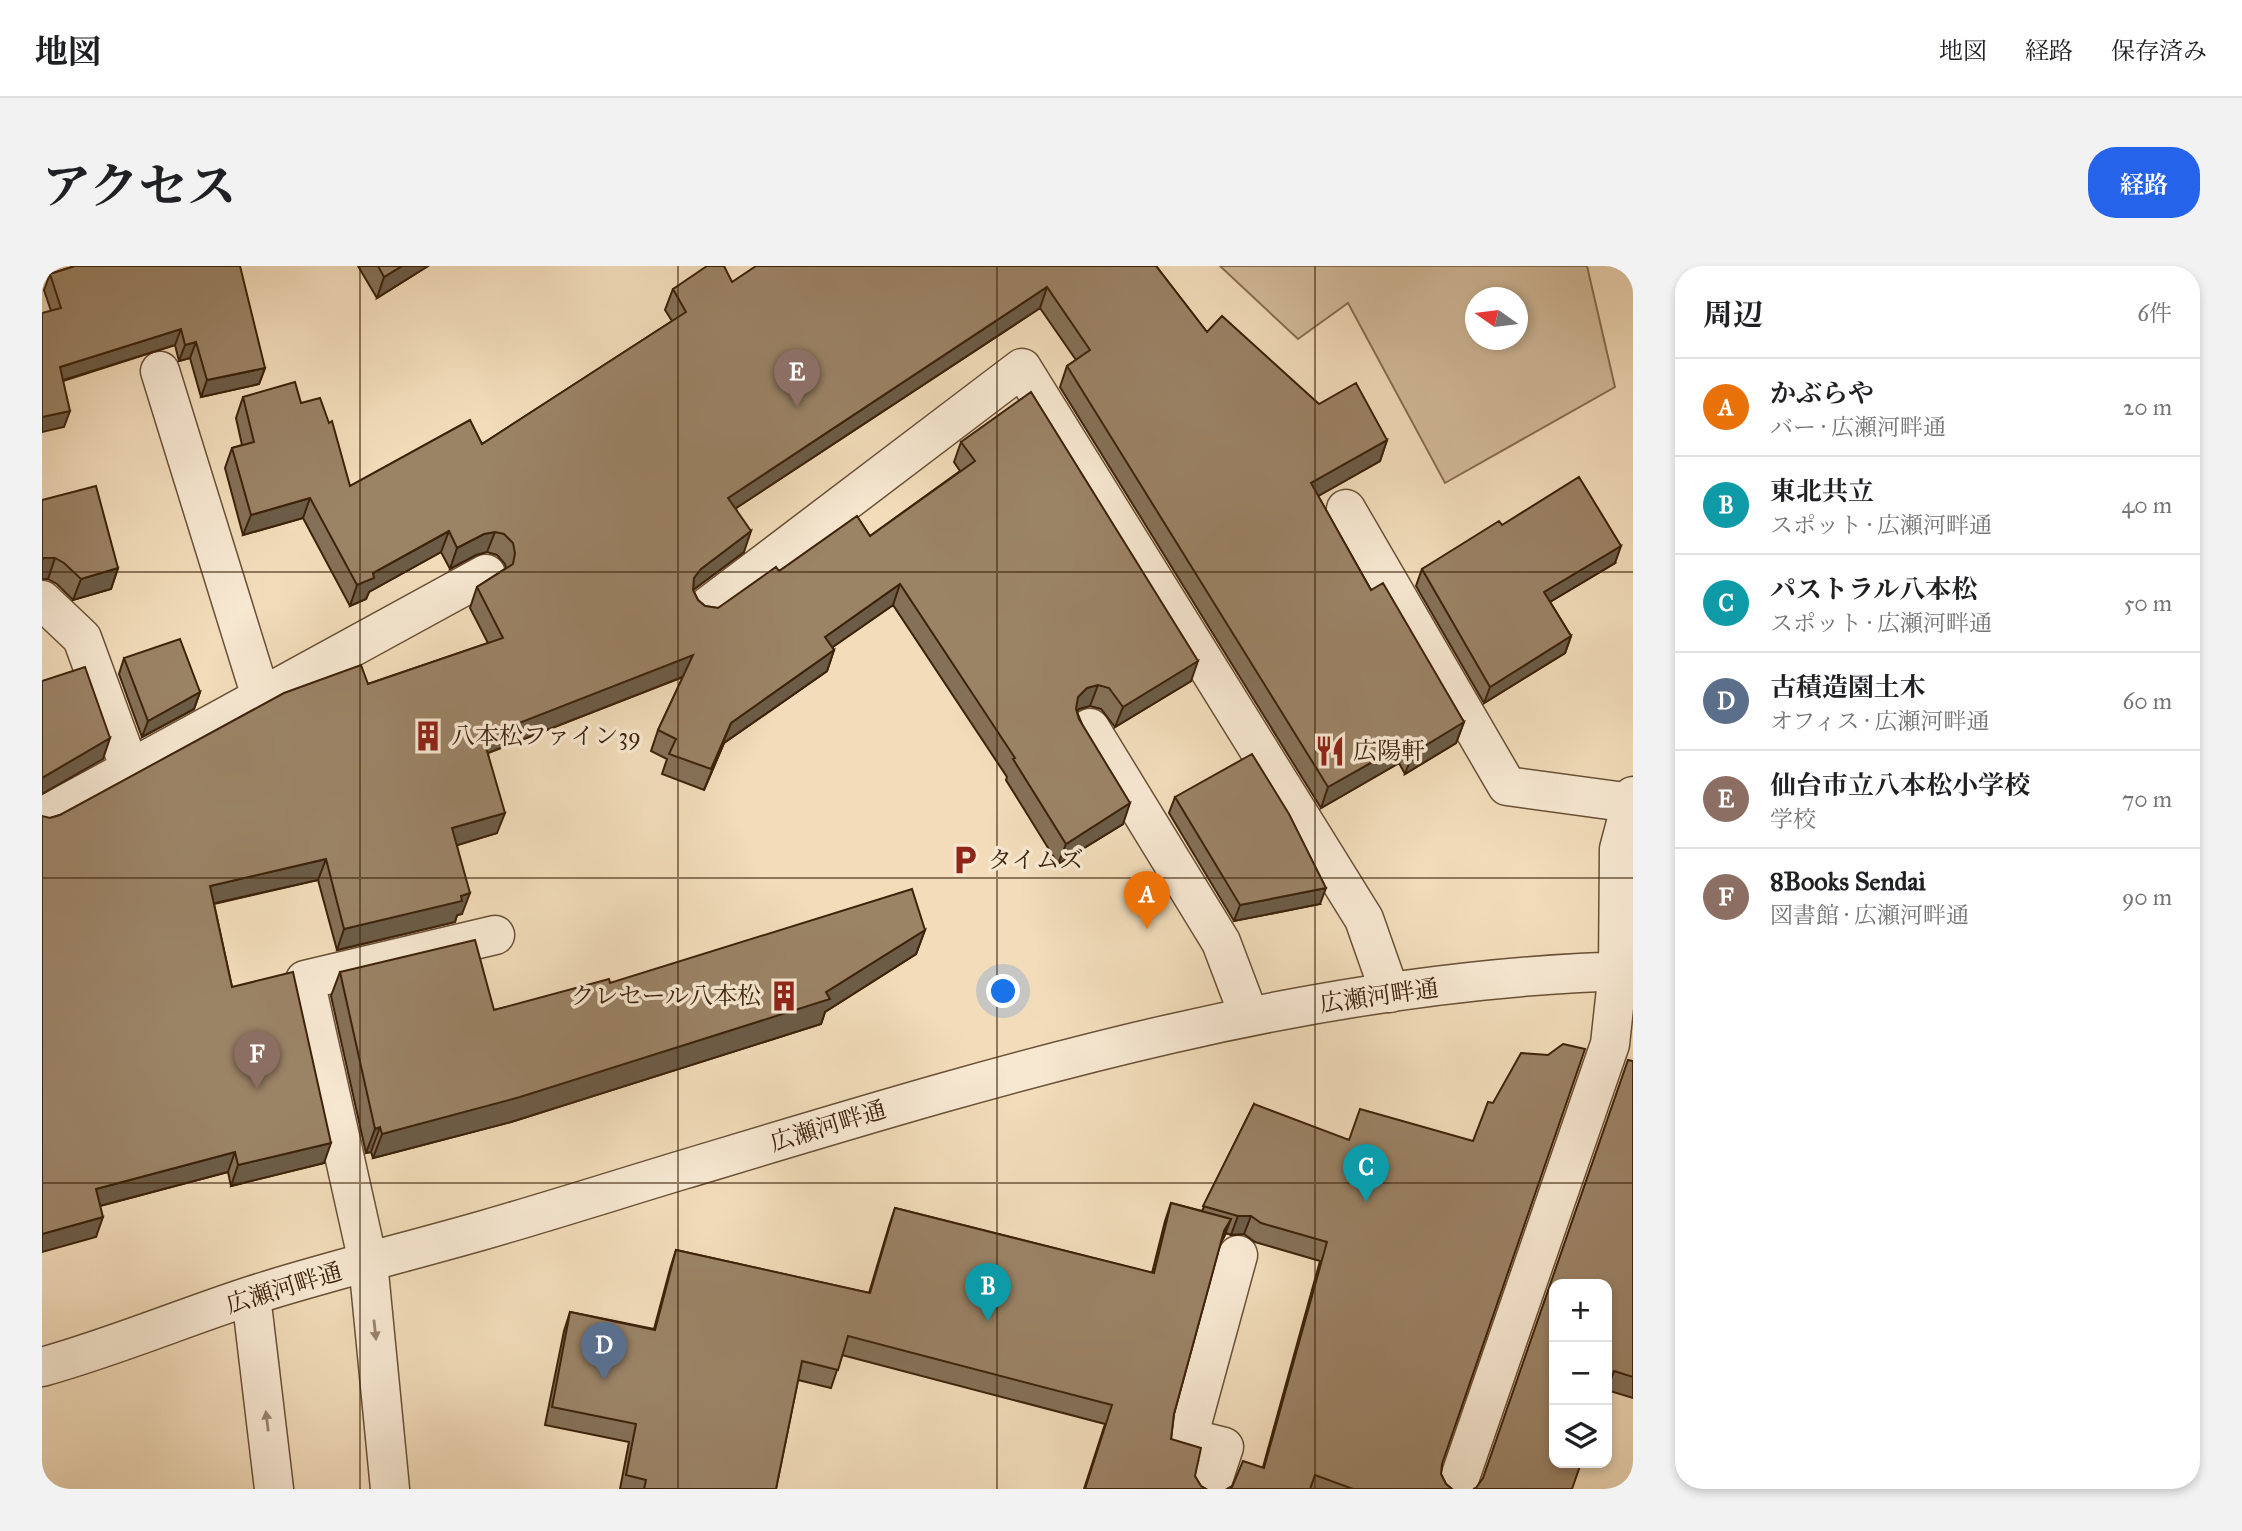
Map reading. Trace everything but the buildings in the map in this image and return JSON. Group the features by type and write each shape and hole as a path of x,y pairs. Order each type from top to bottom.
{"street":[{"path":"708,607 1022,368 1364,919 1390,993"},
{"path":"160,371 261,697"},
{"path":"1346,509 1507,786 1632,800 1619,849 1625,971 1610,1044 1456,1489"},
{"path":"42,817 486,574"},
{"path":"42,600 82,638 130,769"},
{"path":"1090,728 1221,942 1248,1016"},
{"path":"390,1489 368,1262 305,980 495,935"},
{"name":"広瀬河畔通","path":"42,1367 108,1349 251,1296 996,1077 1248,1016 1390,993 1510,978 1625,971"},
{"path":"1210,1489 1224,1447 1188,1438 1237,1255"},
{"path":"251,1296 274,1489"}],"shaded area":[{"path":"1220,266 1587,266 1615,387 1445,483 1348,303 1298,339"}],"place":[{"name":"仙台市立八本松小学校","path":"797,407"},
{"name":"八本松ファイン39","path":"428,736"},
{"name":"広陽軒","path":"1330,751"},
{"name":"タイムズ","path":"965,860"},
{"name":"かぶらや","path":"1147,929"},
{"name":"クレセール八本松","path":"784,996"},
{"name":"8Books Sendai","path":"257,1089"},
{"name":"パストラル八本松","path":"1366,1202"},
{"name":"東北共立","path":"988,1321"},
{"name":"古積造園土木","path":"604,1380"}]}
